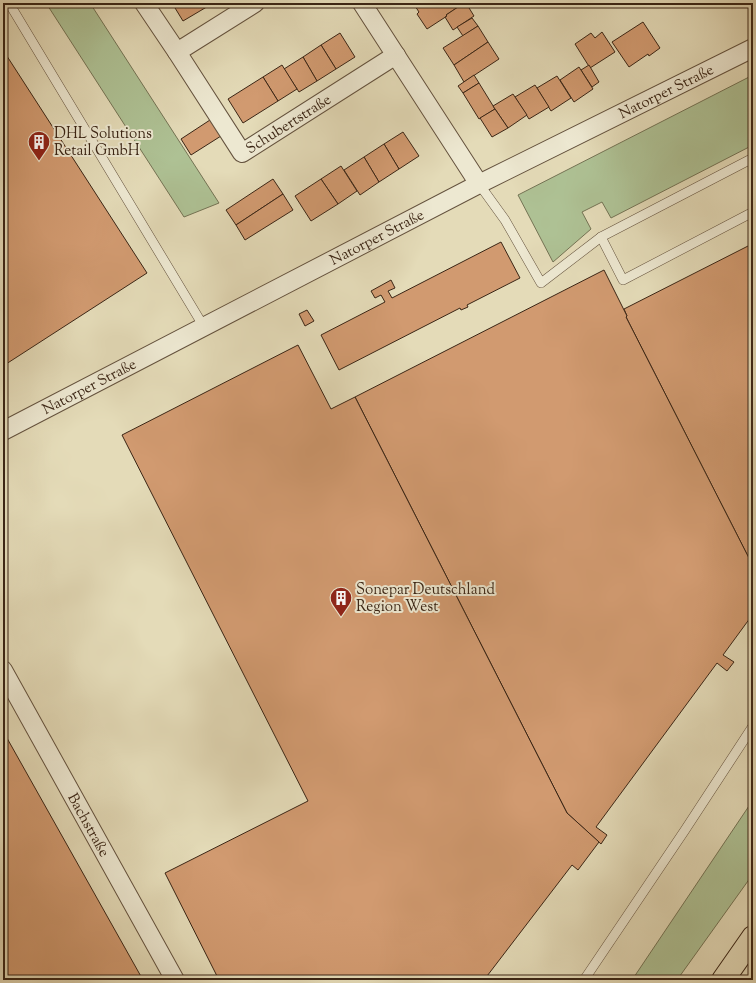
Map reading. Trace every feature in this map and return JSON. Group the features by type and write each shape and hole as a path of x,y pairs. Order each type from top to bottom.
{"highway":[{"path":"723,980 753,937"}],"street":[{"name":"Schubertstraße","path":"144,3 242,153 396,56"},
{"path":"177,52 255,3"},
{"path":"362,3 479,184"},
{"name":"Natorper Straße","path":"3,431 479,184 753,48"},
{"name":"Bachstraße","path":"3,670 175,980"}],"lane":[{"path":"9,3 204,327"},
{"path":"479,184 505,220 541,283 601,237 753,158"},
{"path":"601,237 623,280 753,212"},
{"path":"584,980 753,726"}],"green space":[{"path":"46,3 90,3 219,203 184,217"},
{"path":"753,75 753,145 611,218 602,202 582,212 591,229 553,262 518,195"},
{"path":"753,800 753,874 677,980 632,980"}],"building":[{"path":"172,3 208,3 210,5 183,21"},
{"path":"413,3 455,3 458,7 427,29 417,14 419,12"},
{"path":"462,3 466,3 474,16 453,30 445,17"},
{"path":"472,18 478,26 463,36 457,27"},
{"path":"643,22 660,48 629,67 612,42"},
{"path":"478,26 488,42 454,65 443,48"},
{"path":"602,32 615,52 590,68 575,44 591,33 595,38"},
{"path":"340,33 355,57 336,69 321,45"},
{"path":"488,42 499,59 464,82 454,65"},
{"path":"321,45 336,69 317,81 303,57"},
{"name":"DHL Solutions Retail GmbH","path":"3,50 147,273 3,366"},
{"path":"303,57 317,81 299,92 284,69"},
{"path":"282,65 297,89 278,101 263,77"},
{"path":"589,65 599,82 592,87 581,70"},
{"path":"579,67 593,89 574,102 560,80"},
{"path":"474,75 479,83 463,93 458,86"},
{"path":"557,76 571,98 551,111 537,88"},
{"path":"263,77 278,101 243,123 228,99"},
{"path":"479,83 495,109 479,119 463,93"},
{"path":"535,85 549,107 529,119 515,97"},
{"path":"513,94 527,115 508,128 493,106"},
{"path":"495,109 508,128 492,137 480,118"},
{"path":"210,120 221,136 191,155 181,139"},
{"path":"403,132 419,156 399,169 384,144"},
{"path":"384,144 399,169 379,182 364,157"},
{"path":"364,157 379,182 360,195 344,170"},
{"path":"341,166 357,191 338,204 321,179"},
{"path":"273,179 283,194 236,225 226,210"},
{"path":"321,179 338,204 311,221 295,196"},
{"path":"283,194 293,210 245,240 236,225"},
{"path":"753,239 753,566 626,317 627,316 624,309 750,245 749,241"},
{"path":"501,242 520,278 467,305 468,307 461,310 460,308 339,370 321,335 385,302 381,295 375,298 371,291 391,280 395,288 388,291 392,298"},
{"name":"Sonepar Deutschland Region West","path":"604,270 627,316 626,317 753,566 753,614 723,655 734,662 727,671 717,663 596,827 607,835 601,844 567,813 355,397"},
{"path":"307,310 314,321 305,326 299,314"},
{"name":"Sonepar Deutschland Region West","path":"298,345 331,409 355,397 567,813 599,842 578,870 572,865 484,980 219,980 165,873 308,801 122,435"},
{"path":"3,731 143,980 3,980"}],"place":[{"name":"DHL Solutions Retail GmbH","path":"39,162"},
{"name":"Sonepar Deutschland Region West","path":"341,618"}]}
